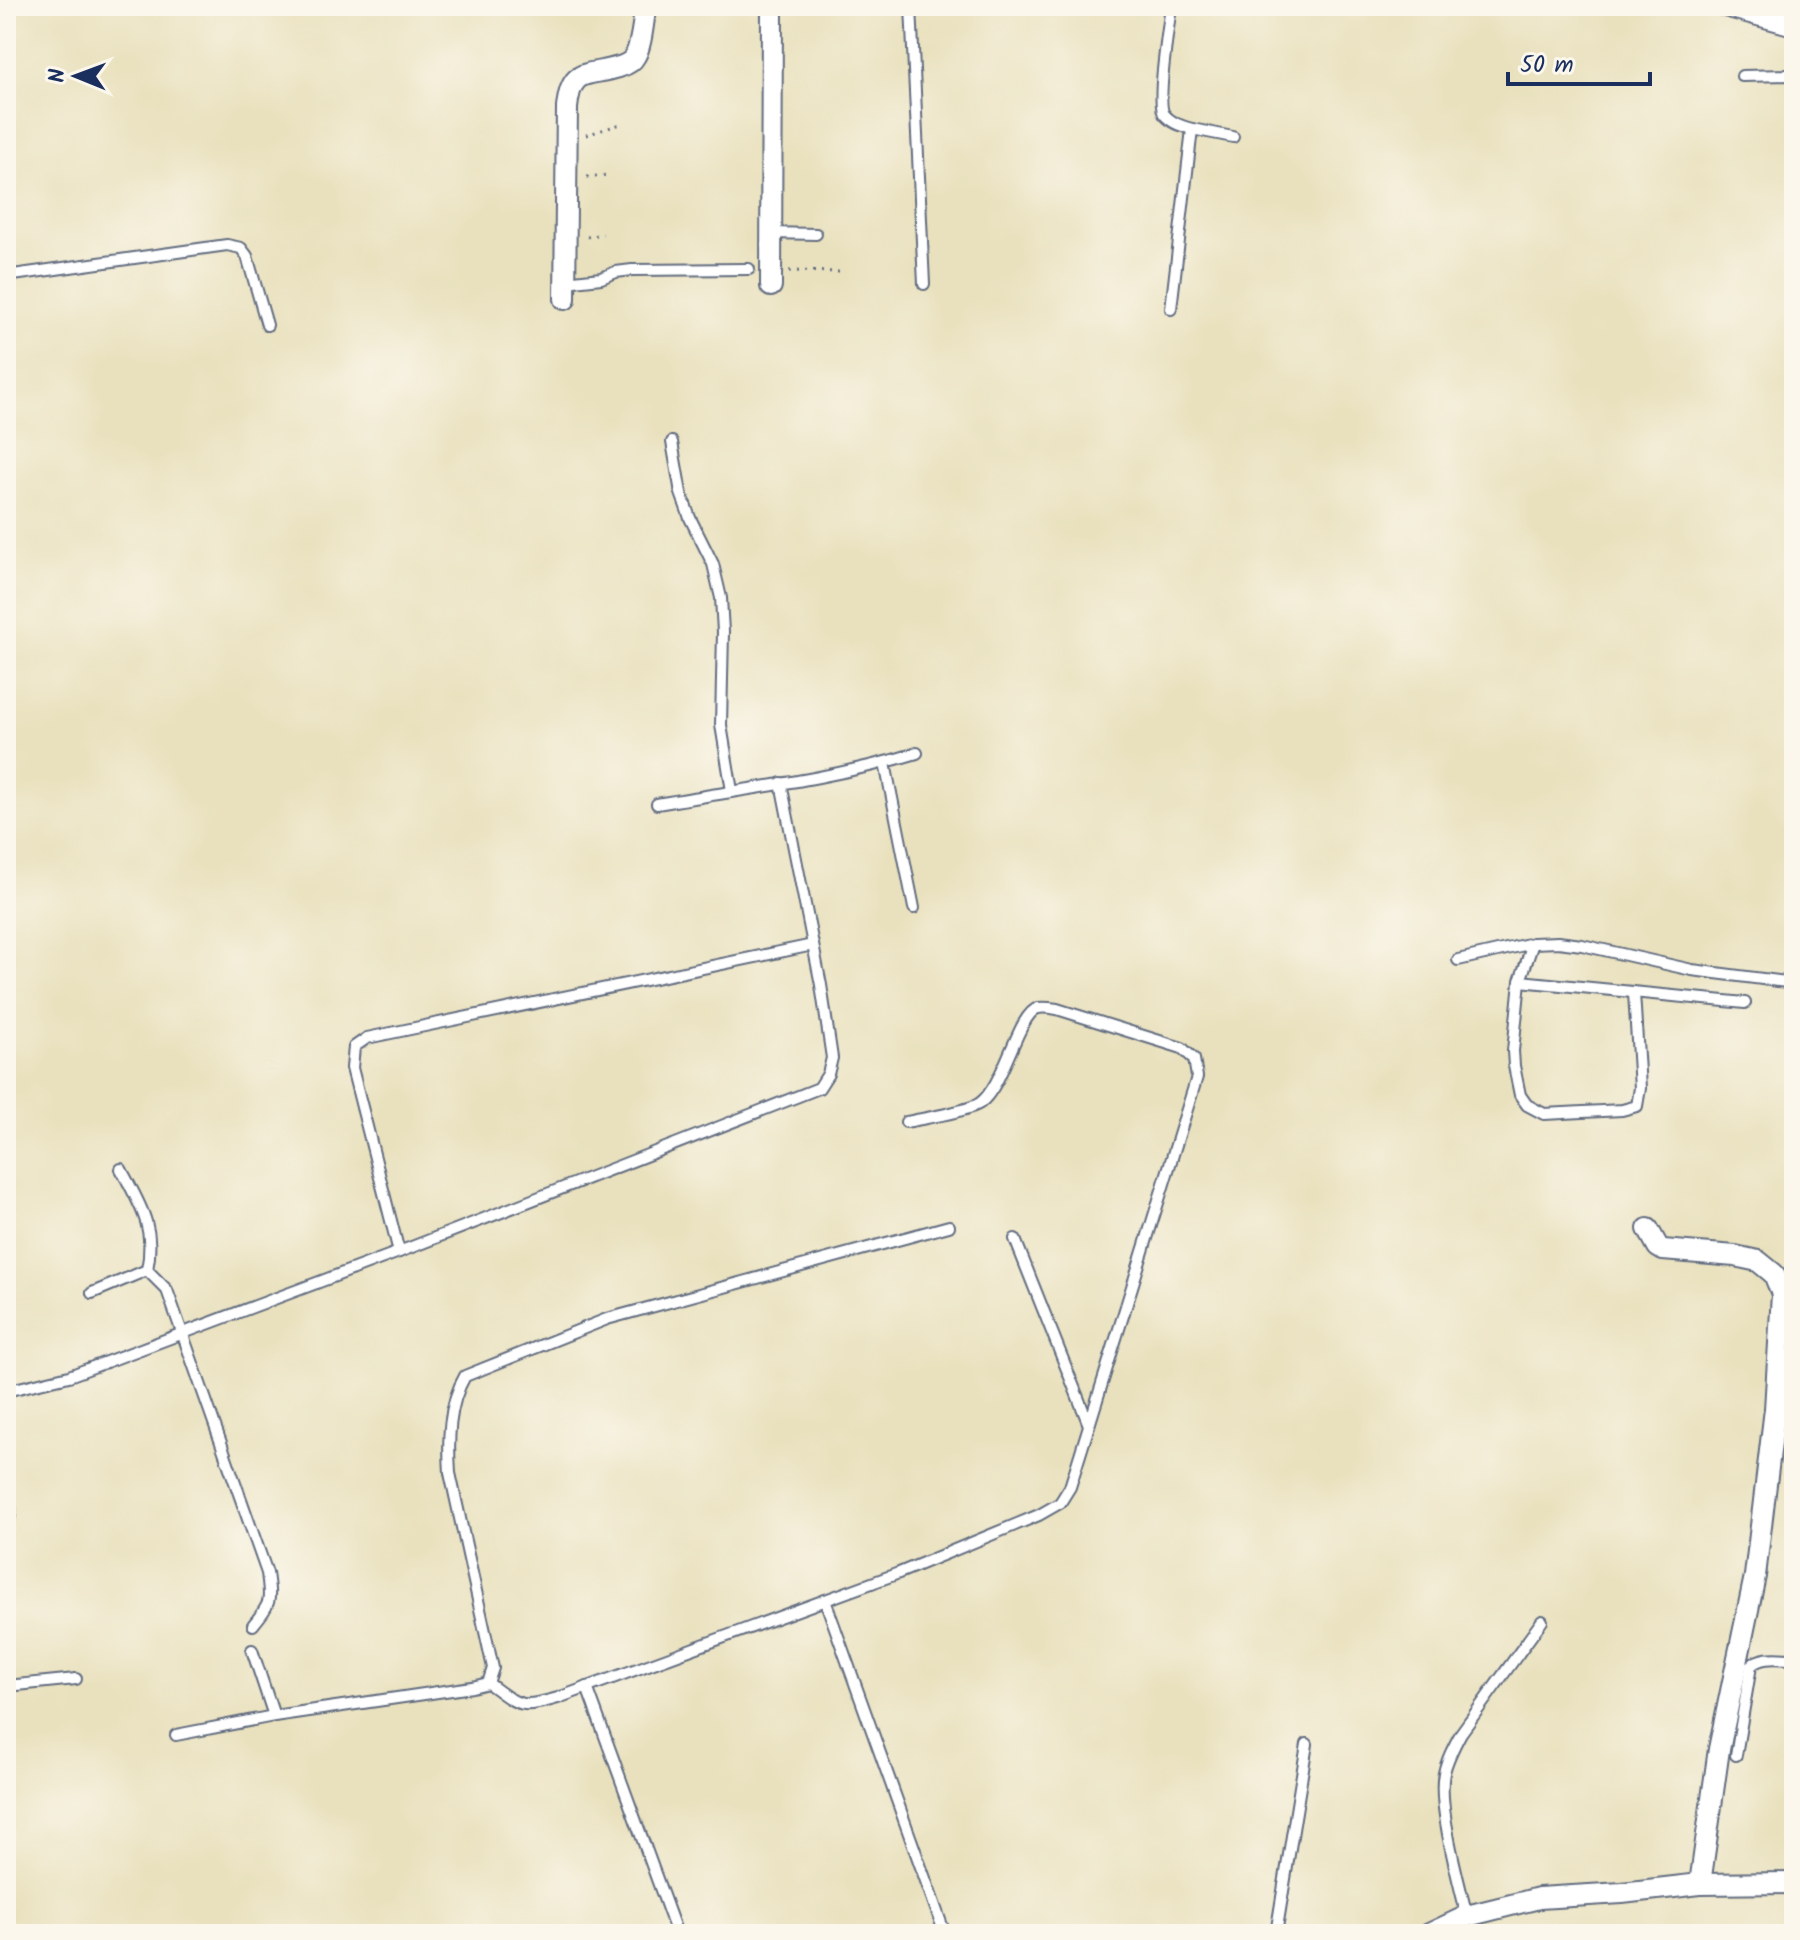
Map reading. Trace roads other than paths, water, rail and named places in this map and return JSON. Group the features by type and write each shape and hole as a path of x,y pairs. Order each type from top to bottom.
{"street":[{"path":"565,291 570,89 575,80 583,75 618,67 631,60 638,47 646,6"},
{"path":"771,278 772,6"},
{"path":"1725,6 1794,25"},
{"path":"1648,1229 1663,1250 1758,1261 1774,1274 1782,1294 1775,1409 1755,1576 1719,1749 1700,1884"},
{"path":"1429,1934 1539,1898 1700,1884 1794,1883"}],"lane":[{"path":"911,6 924,284"},
{"path":"1171,6 1162,111 1171,121 1192,129 1233,137"},
{"path":"1742,76 1794,75"},
{"path":"1171,309 1192,129"},
{"path":"771,233 816,234"},
{"path":"6,276 227,245 241,248 247,256 267,325"},
{"path":"565,291 616,272 632,270 749,269"},
{"path":"672,442 681,493 713,564 721,598 721,725 732,791"},
{"path":"657,804 885,763 917,753"},
{"path":"885,763 914,908"},
{"path":"6,1391 69,1376 399,1252 819,1088 828,1074 832,1058 821,985 781,783"},
{"path":"1458,960 1533,943 1558,942 1692,970 1794,983"},
{"path":"1533,943 1520,981 1513,1051 1520,1095 1527,1105 1544,1114 1622,1110 1637,1106 1640,1088 1634,993"},
{"path":"399,1252 352,1068 354,1047 367,1038 813,945"},
{"path":"1520,981 1745,1003"},
{"path":"488,1683 515,1703 534,1705 899,1573 1039,1515 1060,1503 1070,1487 1197,1077 1194,1059 1182,1048 1057,1009 1041,1007 1029,1013 997,1082 980,1103 906,1122"},
{"path":"121,1169 145,1216 151,1253 147,1270"},
{"path":"488,1683 493,1668 450,1473 448,1446 456,1392 465,1376 607,1319 949,1226"},
{"path":"1015,1239 1089,1425"},
{"path":"92,1293 147,1270"},
{"path":"147,1270 167,1290 267,1573 269,1605 253,1625"},
{"path":"6,1487 10,1503 10,1520 6,1525"},
{"path":"825,1600 945,1934"},
{"path":"1460,1924 1443,1776 1461,1733 1542,1621"},
{"path":"252,1650 274,1716"},
{"path":"1736,1755 1751,1666 1764,1659 1794,1659"},
{"path":"6,1679 9,1730"},
{"path":"7,1686 76,1679"},
{"path":"176,1735 274,1716 488,1683"},
{"path":"587,1687 677,1934"},
{"path":"1276,1934 1307,1744"}]}
